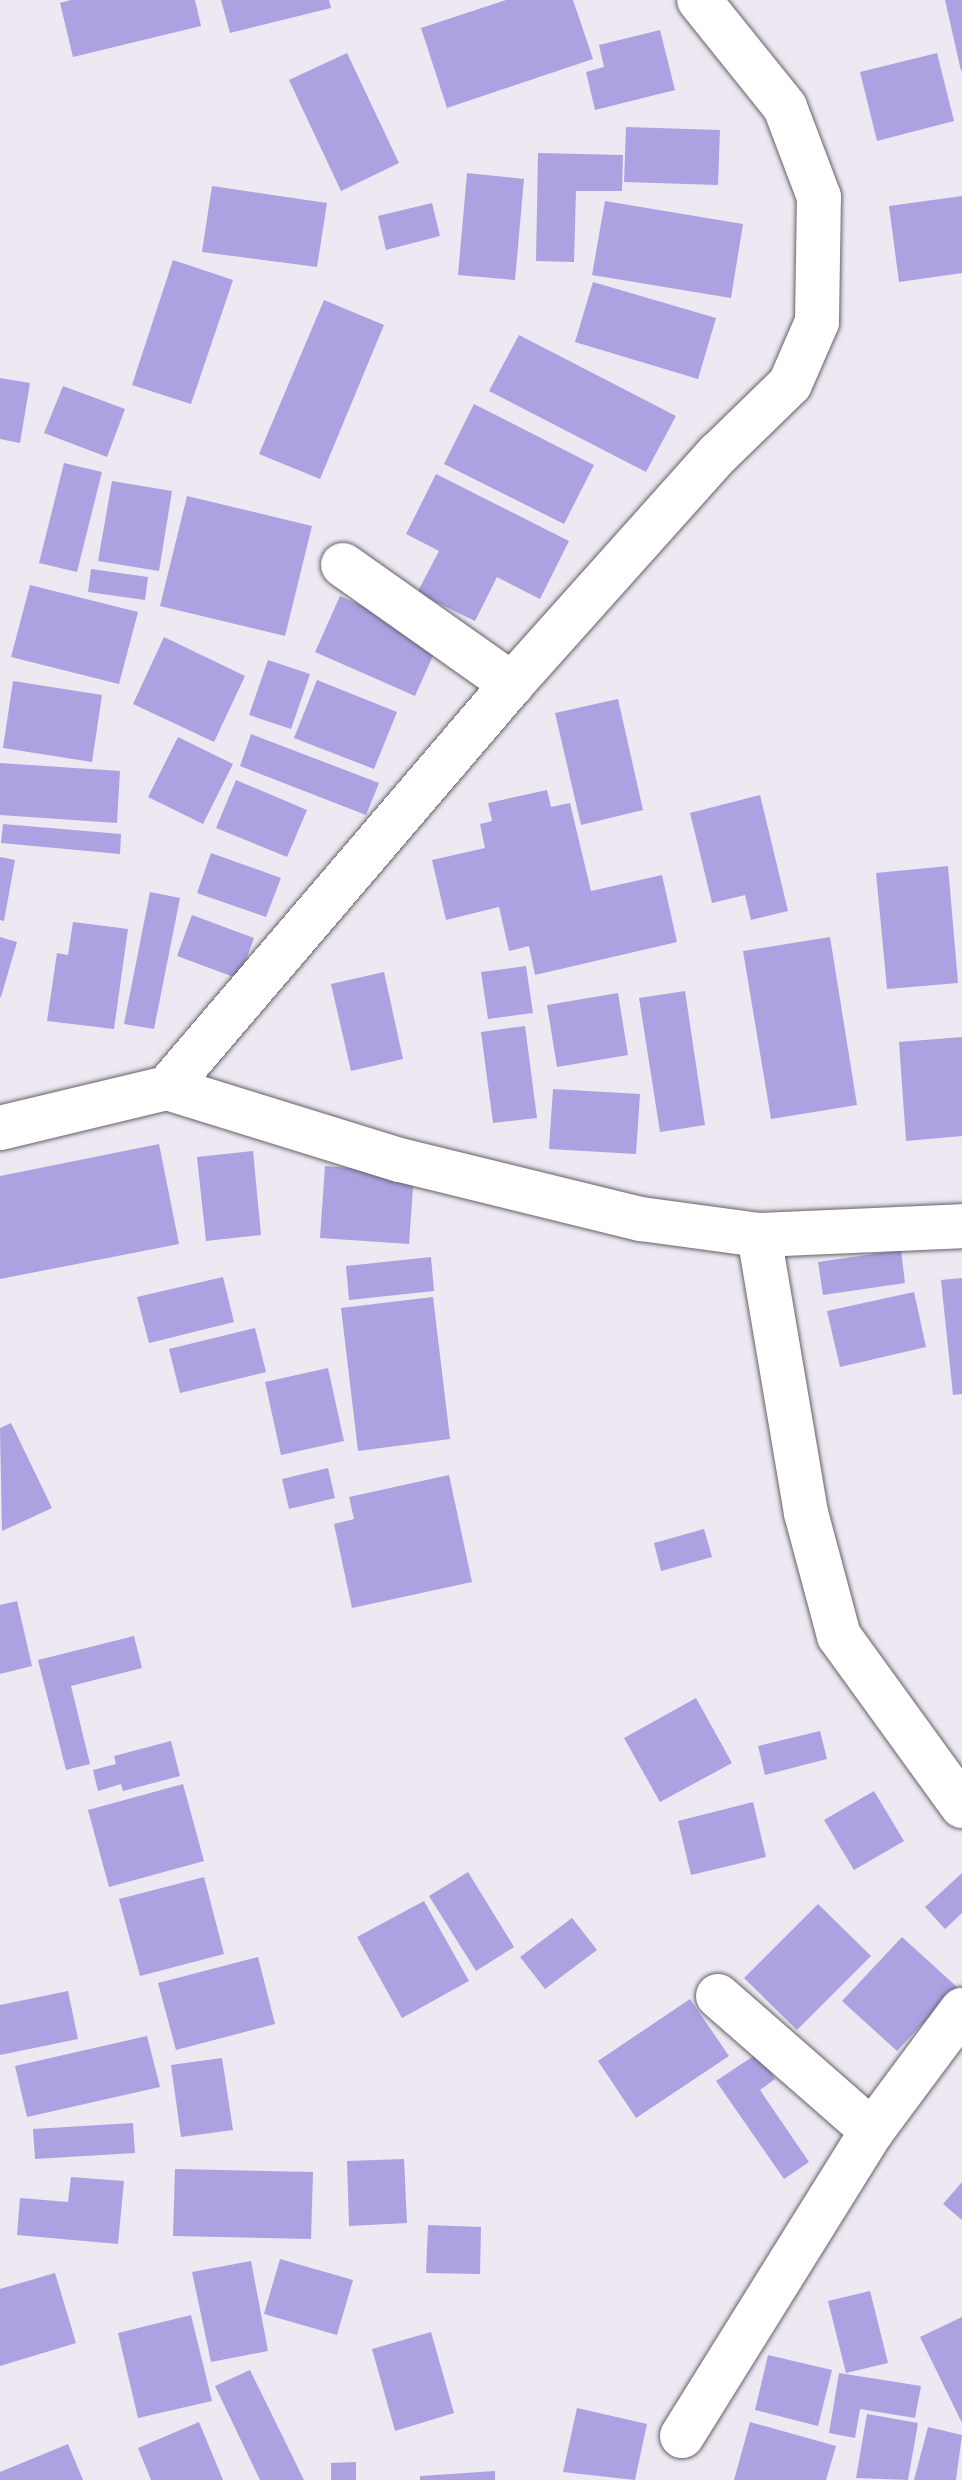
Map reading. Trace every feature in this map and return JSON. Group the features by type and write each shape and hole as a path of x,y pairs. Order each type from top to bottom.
{"street":[{"path":"167,1088 512,684 718,454 790,384 817,322 819,197 785,107 699,0"},
{"path":"343,565 512,684"},
{"path":"0,1128 167,1088 400,1160 641,1219 759,1235 962,1226"},
{"path":"759,1235 806,1513 839,1636 962,1806"},
{"path":"718,1996 872,2131"},
{"path":"682,2436 872,2131 962,2010"}],"building":[{"path":"71,0 195,0 201,26 73,57 60,3"},
{"path":"221,0 329,0 331,8 230,33"},
{"path":"506,0 573,0 593,59 447,108 421,28"},
{"path":"945,0 962,0 961,71"},
{"path":"660,30 675,90 595,110 586,72 604,67 599,45"},
{"path":"347,53 399,163 341,191 289,80"},
{"path":"937,53 954,121 877,141 860,72"},
{"path":"626,127 720,130 718,185 624,182"},
{"path":"538,153 623,155 622,191 576,191 574,262 536,261"},
{"path":"467,173 524,179 515,280 458,275"},
{"path":"212,186 327,203 317,267 202,252"},
{"path":"962,196 962,273 899,282 889,206"},
{"path":"605,201 743,224 731,298 592,275"},
{"path":"432,203 440,236 386,250 378,216"},
{"path":"173,260 233,280 191,404 132,385"},
{"path":"593,282 716,318 698,379 575,342"},
{"path":"324,300 384,325 320,479 259,454"},
{"path":"519,335 676,416 646,472 489,391"},
{"path":"0,378 30,383 20,443 0,439"},
{"path":"63,386 125,409 107,457 44,433"},
{"path":"474,404 594,465 564,524 444,464"},
{"path":"64,463 102,472 77,572 39,563"},
{"path":"436,474 569,541 540,599 497,577 475,621 417,593 439,551 406,534"},
{"path":"112,481 172,491 159,571 98,561"},
{"path":"187,496 312,526 285,636 160,606"},
{"path":"91,569 148,577 145,600 88,592"},
{"path":"30,585 138,612 119,684 11,657"},
{"path":"340,596 440,640 415,696 315,652"},
{"path":"164,637 245,676 214,742 133,704"},
{"path":"268,660 310,674 291,729 249,715"},
{"path":"317,680 397,712 374,769 294,738"},
{"path":"13,681 102,695 92,762 3,748"},
{"path":"618,699 643,810 581,825 555,713"},
{"path":"251,734 379,783 366,815 240,766"},
{"path":"178,737 233,764 203,824 148,797"},
{"path":"0,763 120,771 117,823 0,815"},
{"path":"236,780 307,810 287,857 216,828"},
{"path":"547,790 551,807 570,803 591,891 662,875 677,942 535,975 529,946 509,951 499,907 446,920 432,860 485,848 480,824 492,821 488,803"},
{"path":"760,795 788,911 751,920 745,895 712,903 690,813"},
{"path":"3,824 121,834 120,854 1,843"},
{"path":"211,853 281,878 266,917 197,893"},
{"path":"0,857 15,860 4,921 0,920"},
{"path":"948,866 958,983 887,989 876,873"},
{"path":"150,892 180,898 154,1029 124,1024"},
{"path":"192,915 254,938 239,979 177,956"},
{"path":"73,922 128,929 114,1029 47,1021 57,953 68,955"},
{"path":"0,937 17,942 1,997 0,997"},
{"path":"830,937 857,1105 771,1119 743,951"},
{"path":"526,966 533,1013 488,1019 481,972"},
{"path":"384,972 403,1059 351,1071 331,984"},
{"path":"685,991 705,1125 660,1132 639,998"},
{"path":"618,993 628,1055 557,1067 547,1005"},
{"path":"525,1026 537,1118 493,1123 481,1032"},
{"path":"962,1037 962,1136 906,1141 899,1042"},
{"path":"553,1089 640,1094 636,1154 549,1149"},
{"path":"159,1144 179,1244 0,1279 0,1176"},
{"path":"253,1151 261,1235 206,1241 197,1157"},
{"path":"325,1166 414,1173 409,1244 320,1238"},
{"path":"901,1250 905,1283 823,1295 818,1262"},
{"path":"431,1257 434,1291 349,1300 346,1266"},
{"path":"223,1277 234,1322 149,1343 137,1297"},
{"path":"962,1278 962,1394 953,1395 941,1280"},
{"path":"914,1292 926,1347 840,1367 827,1311"},
{"path":"433,1297 450,1439 358,1451 341,1308"},
{"path":"255,1328 266,1372 180,1393 169,1349"},
{"path":"328,1368 344,1441 281,1455 265,1382"},
{"path":"11,1423 52,1508 2,1531 0,1428"},
{"path":"328,1468 335,1498 289,1509 282,1479"},
{"path":"449,1475 472,1582 352,1608 334,1524 354,1519 349,1497"},
{"path":"704,1529 712,1557 661,1571 654,1543"},
{"path":"17,1601 32,1666 0,1674 0,1605"},
{"path":"134,1636 142,1668 71,1686 90,1764 66,1770 38,1660"},
{"path":"696,1698 732,1763 660,1802 624,1738"},
{"path":"820,1731 827,1759 765,1775 758,1746"},
{"path":"171,1741 180,1776 123,1791 121,1784 98,1791 93,1770 116,1764 114,1756"},
{"path":"183,1784 204,1861 109,1887 88,1810"},
{"path":"874,1791 904,1841 854,1870 824,1820"},
{"path":"753,1802 766,1857 691,1875 678,1821"},
{"path":"468,1872 514,1947 476,1971 429,1896"},
{"path":"962,1873 962,1913 945,1929 925,1907"},
{"path":"204,1877 224,1954 140,1976 119,1899"},
{"path":"424,1901 469,1981 402,2018 357,1937"},
{"path":"818,1904 871,1956 797,2030 744,1978"},
{"path":"572,1918 597,1950 545,1989 520,1957"},
{"path":"902,1937 957,1987 897,2051 842,2001"},
{"path":"258,1957 275,2024 176,2050 158,1983"},
{"path":"68,1991 78,2039 0,2055 0,2005"},
{"path":"690,1999 729,2056 636,2118 598,2061"},
{"path":"147,2036 160,2087 27,2117 15,2066"},
{"path":"758,2053 775,2079 760,2090 809,2162 784,2179 716,2081"},
{"path":"222,2058 233,2130 181,2137 171,2065"},
{"path":"133,2123 135,2153 35,2159 33,2129"},
{"path":"404,2159 407,2223 349,2226 347,2161"},
{"path":"175,2169 313,2172 311,2239 173,2236"},
{"path":"71,2177 124,2181 118,2244 17,2235 20,2198 68,2202"},
{"path":"962,2182 962,2220 943,2204"},
{"path":"428,2225 481,2227 480,2274 426,2273"},
{"path":"280,2259 353,2280 337,2335 264,2314"},
{"path":"251,2261 268,2351 211,2362 192,2272"},
{"path":"55,2273 76,2343 0,2366 0,2289"},
{"path":"870,2291 888,2363 846,2373 828,2301"},
{"path":"191,2315 212,2401 138,2418 118,2333"},
{"path":"962,2317 962,2423 920,2337"},
{"path":"431,2332 454,2413 395,2431 372,2349"},
{"path":"768,2355 832,2370 818,2426 755,2410"},
{"path":"250,2370 304,2480 260,2480 215,2386"},
{"path":"839,2373 921,2386 915,2418 860,2409 855,2438 829,2433"},
{"path":"577,2408 647,2424 635,2480 563,2472"},
{"path":"867,2414 918,2423 908,2480 856,2478"},
{"path":"199,2422 223,2480 151,2480 138,2448"},
{"path":"750,2422 836,2446 826,2480 734,2480"},
{"path":"928,2427 962,2435 956,2480 914,2480"},
{"path":"68,2444 83,2480 0,2480 0,2472"},
{"path":"356,2462 356,2480 331,2480 331,2463"},
{"path":"495,2471 495,2480 420,2480 420,2476"}]}
